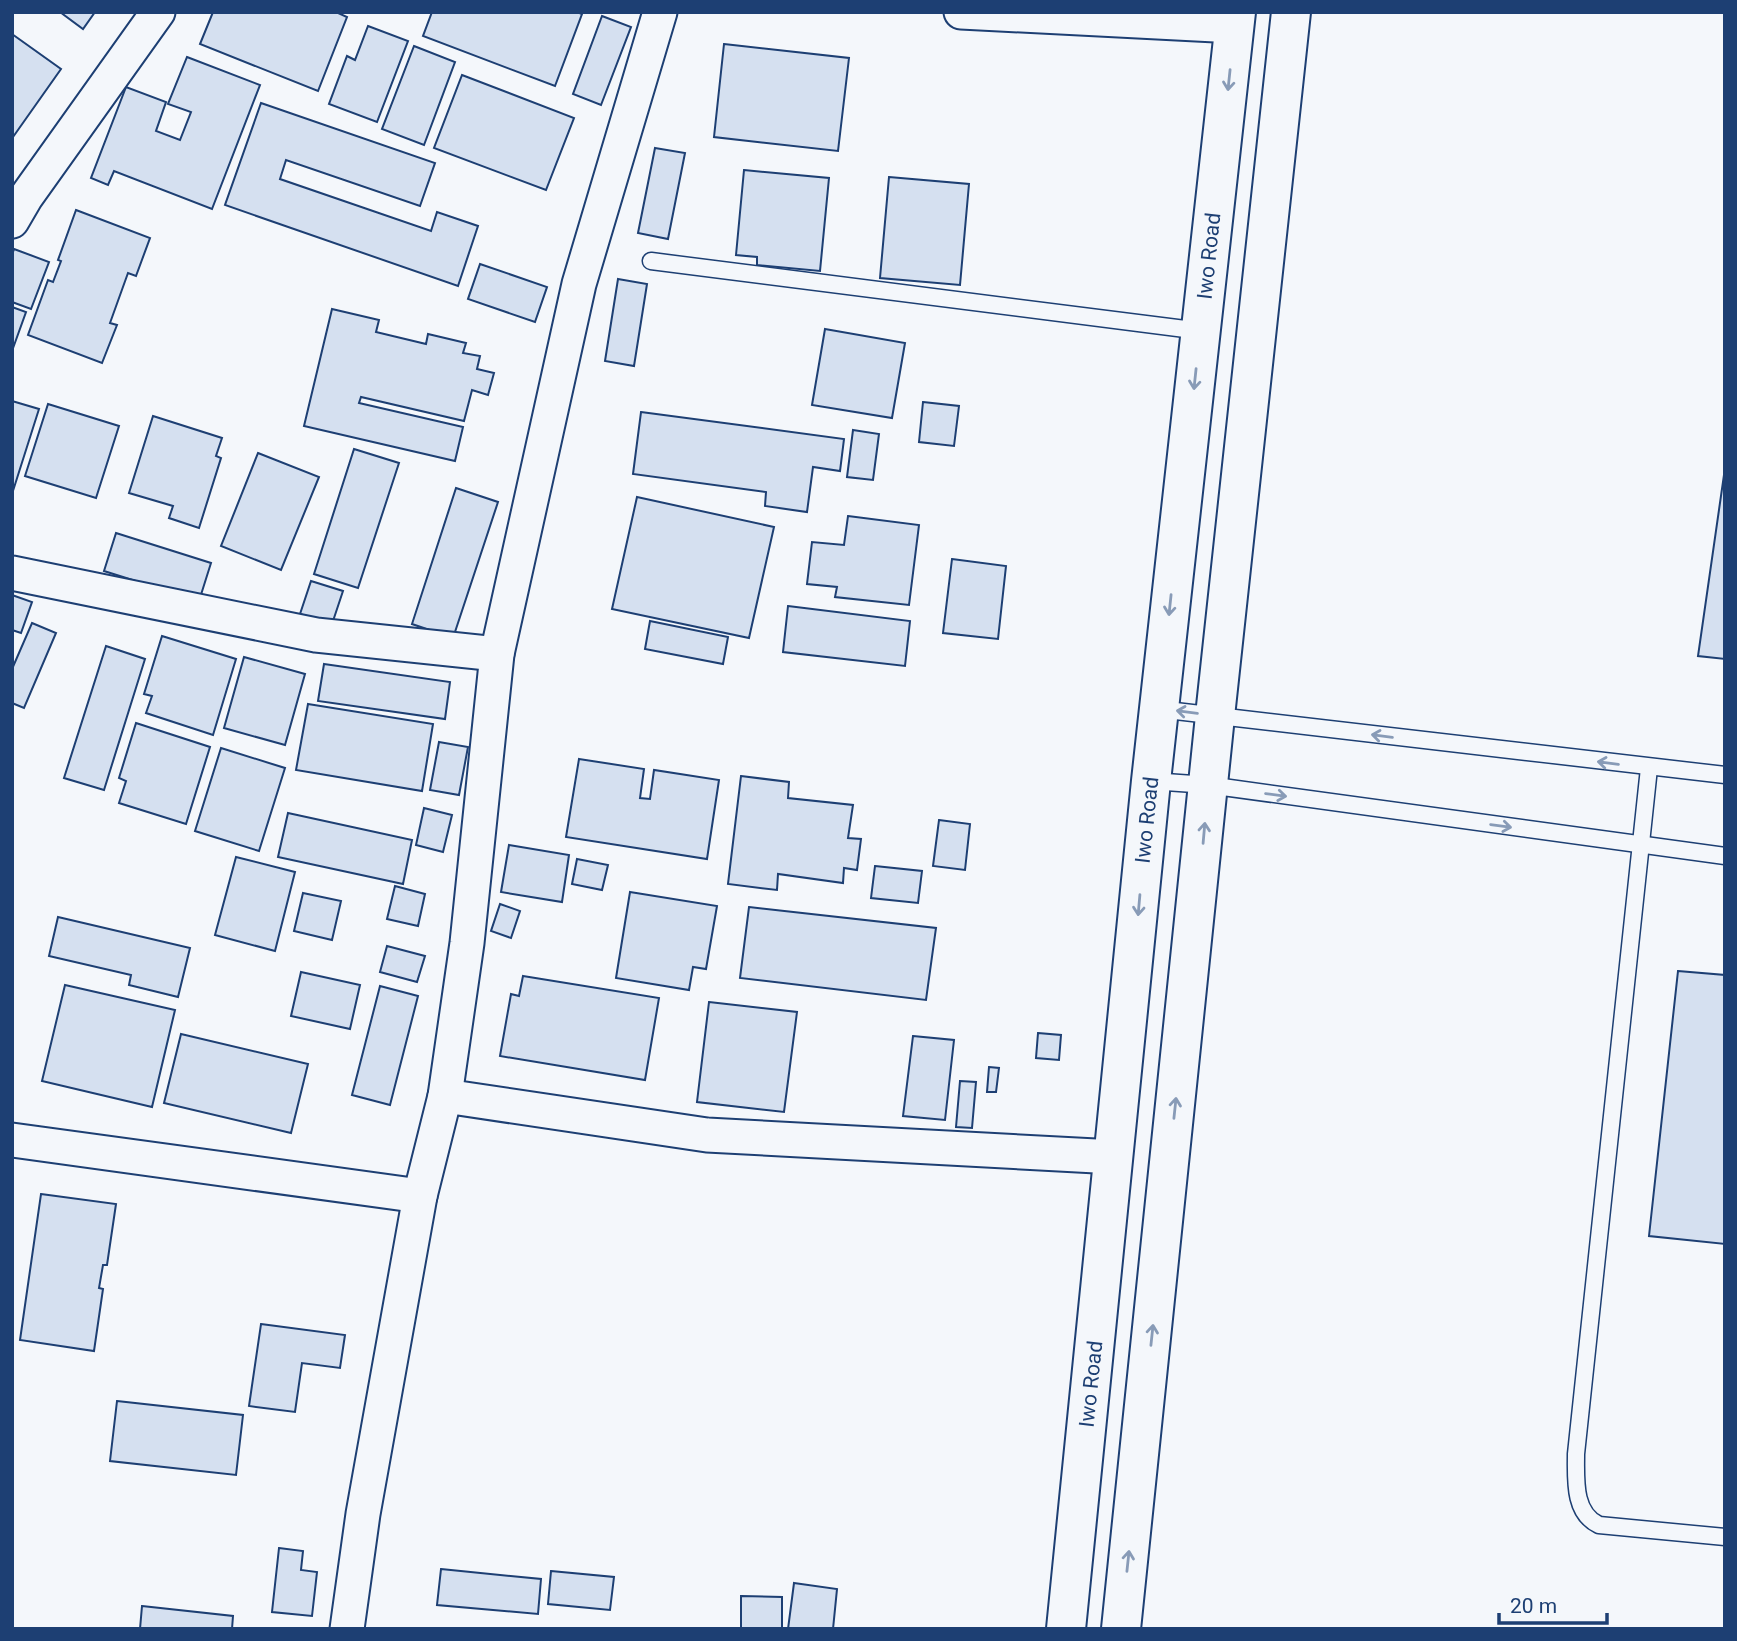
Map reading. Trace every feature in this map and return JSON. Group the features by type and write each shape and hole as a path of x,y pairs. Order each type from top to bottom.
{"main road":[{"path":"1121,1629 1291,12"},
{"name":"Iwo Road","path":"1066,1629 1115,1157 1150,781 1236,19"}],"street":[{"path":"17,202 158,12"},
{"path":"348,1629 363,1514 420,1196 445,1096 467,943 497,654 579,284 660,12"},
{"path":"961,12 1236,19"},
{"path":"12,573 316,635 497,654"},
{"path":"445,1096 707,1135 1115,1157"},
{"path":"12,1140 420,1196"}],"lane":[{"path":"650,261 1201,331"},
{"path":"1158,709 1725,775"},
{"path":"1649,768 1575,1485 1585,1512 1599,1525 1725,1537"},
{"path":"1150,781 1208,785 1725,856"}],"building":[{"path":"60,12 95,12 83,29"},
{"path":"213,12 336,12 347,17 318,91 200,44"},
{"path":"432,12 582,14 555,86 423,36"},
{"path":"602,16 631,27 601,105 573,94"},
{"path":"368,26 408,41 377,122 329,104 347,56 355,60"},
{"path":"12,34 61,69 13,137 12,136"},
{"path":"724,44 849,58 838,151 714,137"},
{"path":"414,46 455,62 424,145 382,129"},
{"path":"187,57 260,85 212,209 114,171 108,185 91,178 126,87 166,102 156,131 180,140 191,112 168,104"},
{"path":"462,75 574,118 546,190 434,148"},
{"path":"261,103 435,163 420,206 286,160 280,179 431,231 437,212 478,226 458,286 225,205"},
{"path":"655,148 685,153 668,239 638,233"},
{"path":"744,170 829,178 820,271 757,265 757,257 736,255"},
{"path":"889,177 969,184 960,285 880,278"},
{"path":"76,210 150,238 136,276 128,273 110,323 117,325 102,363 28,335 48,280 53,282"},
{"path":"14,249 49,262 31,309 12,302"},
{"path":"480,264 547,287 535,322 468,299"},
{"path":"618,279 647,284 634,366 605,361"},
{"path":"12,307 26,312 12,351"},
{"path":"332,309 379,320 376,332 426,344 428,334 466,343 463,353 480,356 477,369 494,373 488,395 472,390 464,421 361,397 359,403 463,427 455,461 304,426"},
{"path":"825,329 905,343 892,418 812,405"},
{"path":"12,401 39,409 12,494"},
{"path":"923,402 959,406 954,446 919,442"},
{"path":"48,404 119,426 96,498 25,476"},
{"path":"641,412 844,439 840,471 813,467 807,512 765,506 766,492 633,474"},
{"path":"153,416 222,438 216,456 221,458 199,528 169,518 173,506 129,493"},
{"path":"853,430 879,434 873,480 847,477"},
{"path":"354,449 399,463 358,588 314,574"},
{"path":"258,453 319,477 281,570 221,546"},
{"path":"1725,468 1725,659 1698,656"},
{"path":"456,488 498,502 453,638 412,624"},
{"path":"637,497 774,527 749,638 612,609"},
{"path":"848,516 919,525 909,605 835,597 837,587 807,584 812,542 844,545"},
{"path":"116,533 211,563 199,601 104,571"},
{"path":"952,559 1006,566 998,639 943,633"},
{"path":"311,581 343,591 332,624 300,614"},
{"path":"12,595 32,602 21,633 12,630"},
{"path":"788,606 910,621 905,666 783,652"},
{"path":"650,621 728,637 723,664 645,649"},
{"path":"32,623 56,633 24,708 12,703 12,669"},
{"path":"162,636 236,659 213,735 146,713 152,696 144,694"},
{"path":"106,646 145,659 104,790 64,778"},
{"path":"244,657 305,674 285,745 224,728"},
{"path":"324,664 450,682 445,719 318,701"},
{"path":"308,704 433,724 422,791 296,770"},
{"path":"136,723 210,747 186,824 119,803 126,781 119,778"},
{"path":"439,742 468,747 459,795 430,790"},
{"path":"221,748 285,768 259,851 195,831"},
{"path":"579,759 644,769 640,798 650,799 654,770 719,780 707,859 566,837"},
{"path":"741,776 789,782 788,798 853,805 848,838 861,839 857,870 844,868 843,883 778,874 777,890 728,884"},
{"path":"424,808 452,815 443,852 416,845"},
{"path":"288,813 412,840 403,884 278,857"},
{"path":"939,820 970,824 965,870 933,866"},
{"path":"509,845 569,855 562,902 501,892"},
{"path":"236,857 295,872 275,951 215,935"},
{"path":"577,859 608,865 602,890 572,884"},
{"path":"875,866 922,871 918,903 871,898"},
{"path":"395,886 425,894 418,926 387,919"},
{"path":"630,892 717,906 706,969 693,967 689,990 616,978"},
{"path":"303,893 341,901 332,940 294,931"},
{"path":"500,904 520,911 511,938 491,931"},
{"path":"749,907 936,928 926,1000 740,978"},
{"path":"58,917 190,948 178,997 129,985 131,975 49,956"},
{"path":"387,946 425,956 417,982 380,972"},
{"path":"1678,971 1725,975 1725,1244 1649,1236"},
{"path":"301,972 360,985 350,1029 291,1016"},
{"path":"523,976 659,998 645,1080 500,1056 511,994 519,996"},
{"path":"65,985 175,1010 152,1107 42,1081"},
{"path":"380,986 418,996 390,1105 352,1095"},
{"path":"709,1002 797,1012 784,1112 697,1102"},
{"path":"1038,1033 1061,1035 1059,1060 1036,1058"},
{"path":"181,1034 308,1064 291,1133 164,1103"},
{"path":"913,1036 954,1040 945,1120 903,1116"},
{"path":"989,1067 999,1068 996,1092 987,1092"},
{"path":"960,1081 976,1082 972,1128 956,1127"},
{"path":"41,1194 116,1204 107,1265 103,1265 99,1288 103,1289 94,1351 20,1340"},
{"path":"261,1324 345,1335 340,1368 302,1363 295,1412 249,1406"},
{"path":"117,1401 243,1415 236,1475 110,1461"},
{"path":"279,1548 303,1551 301,1570 317,1572 312,1616 272,1612"},
{"path":"441,1569 541,1579 538,1614 437,1605"},
{"path":"551,1571 614,1577 610,1610 548,1604"},
{"path":"794,1583 837,1589 833,1629 788,1629"},
{"path":"741,1596 782,1597 782,1629 741,1629"},
{"path":"142,1606 233,1616 232,1629 140,1629"}]}
